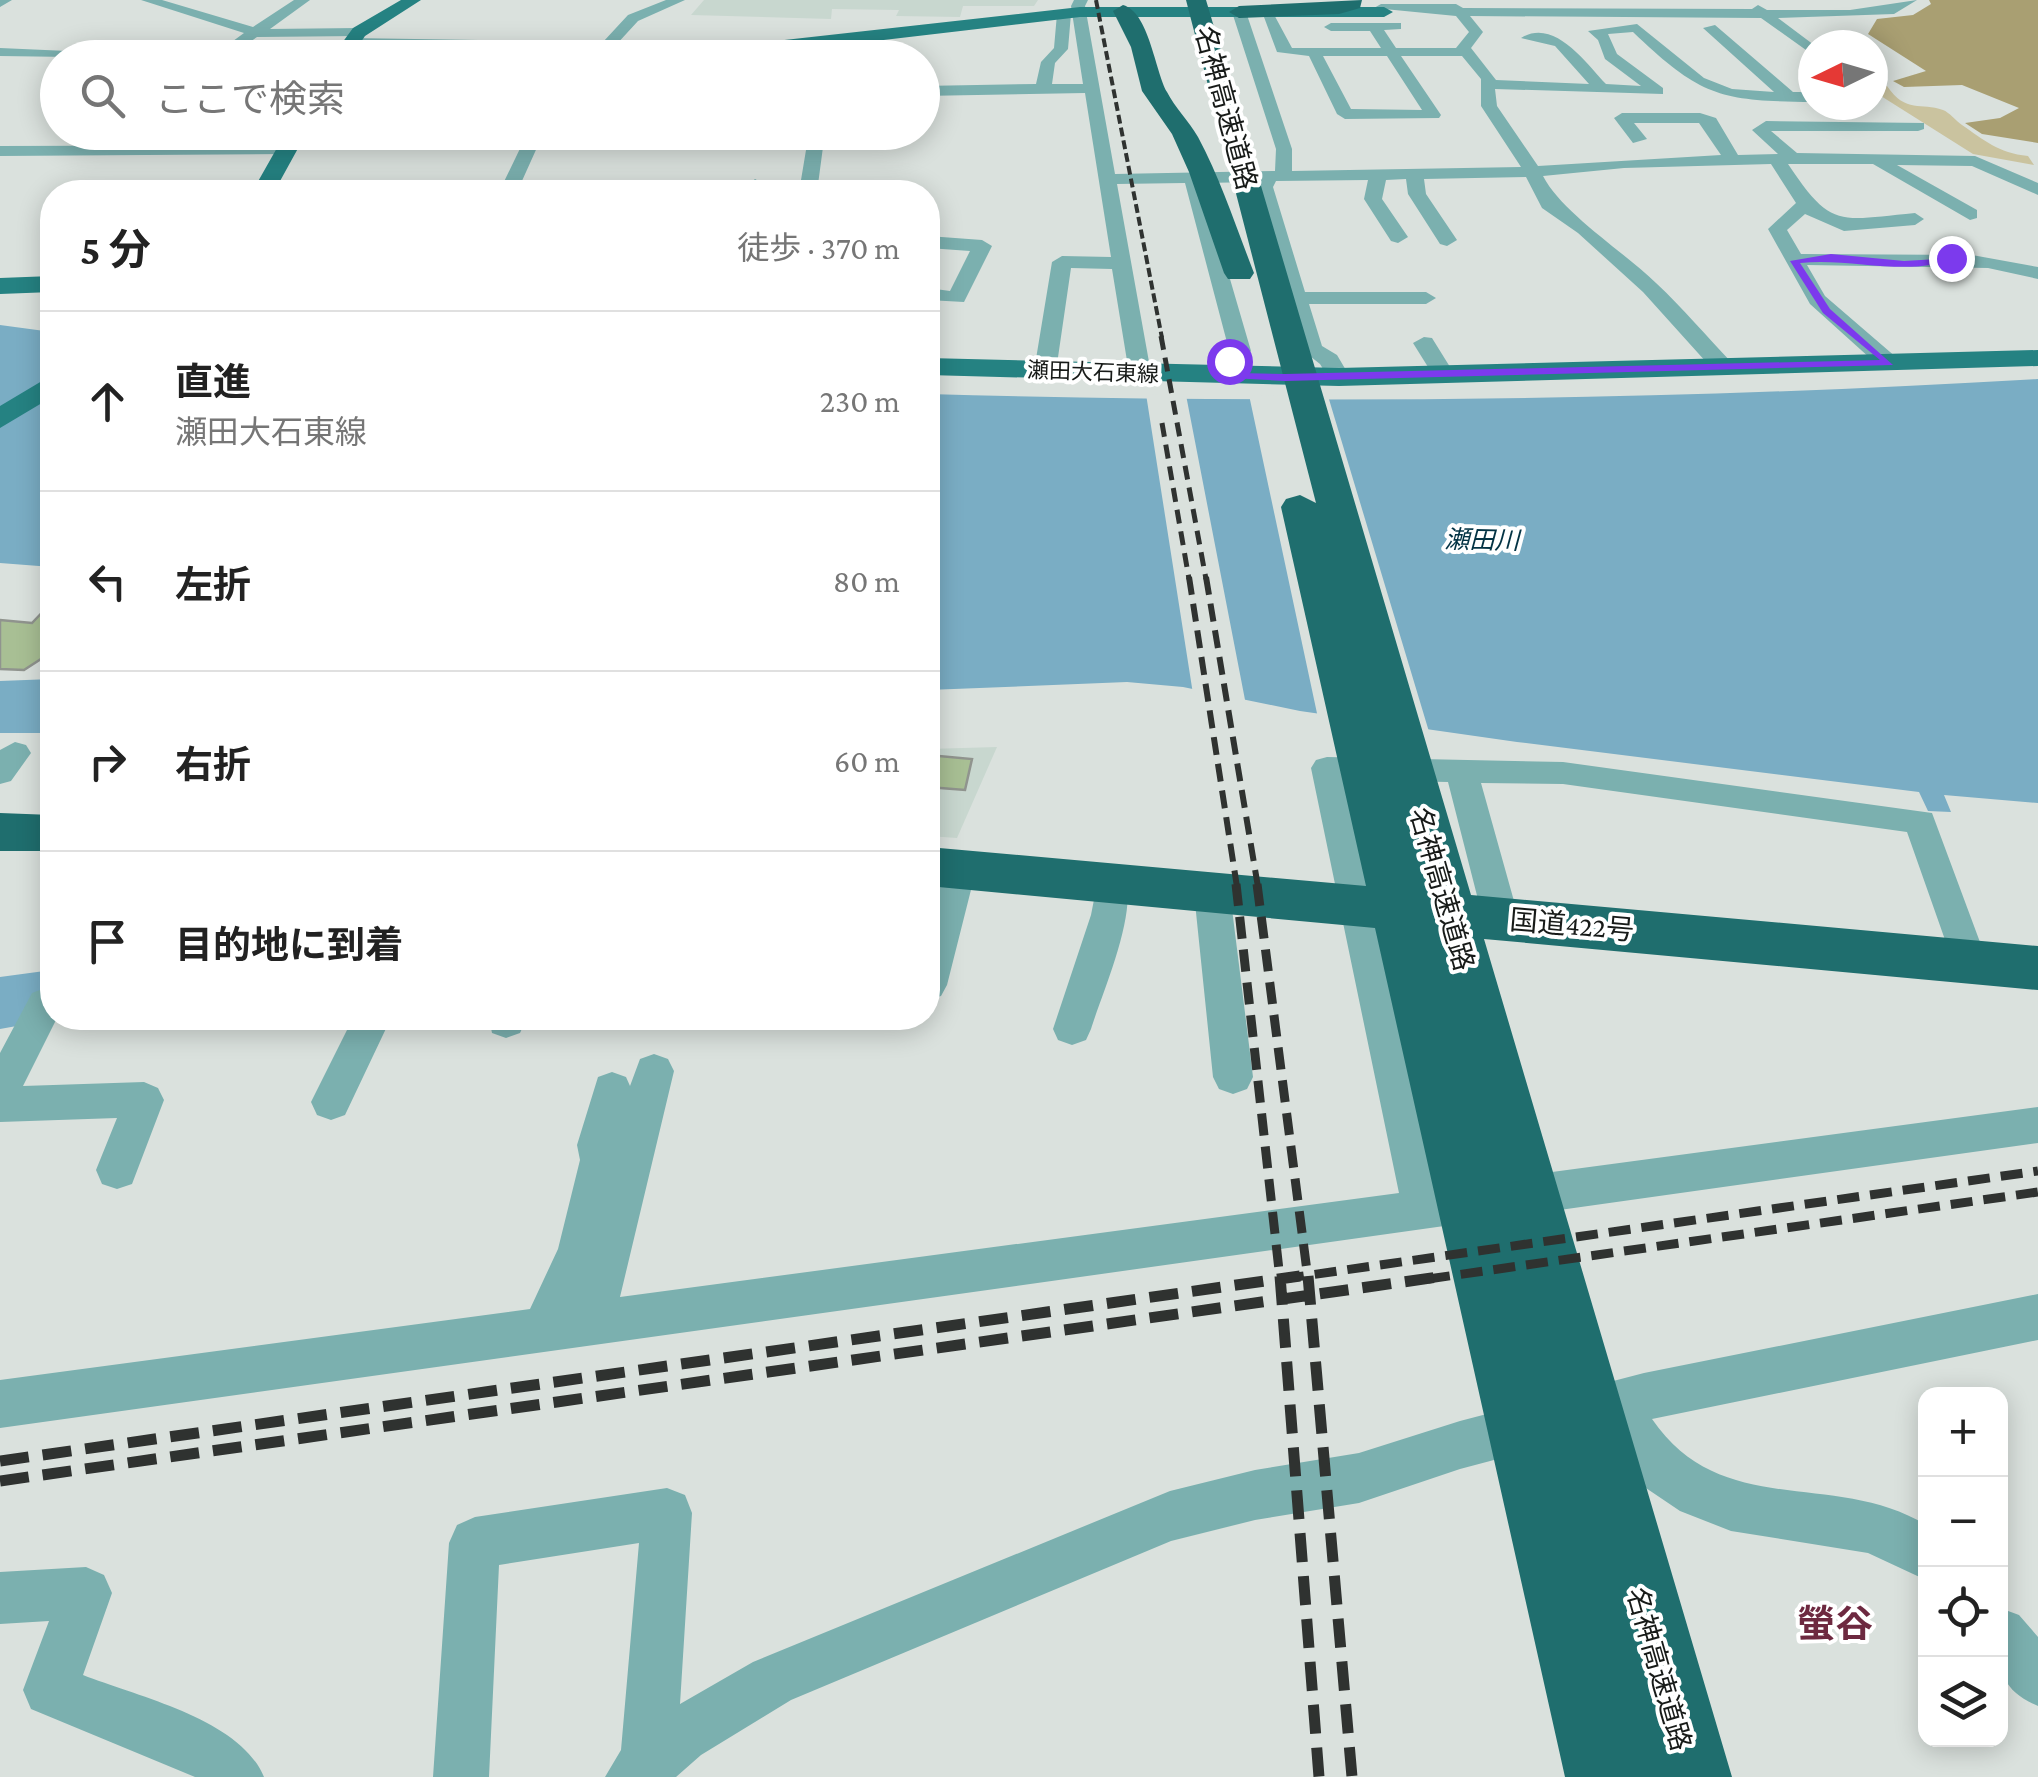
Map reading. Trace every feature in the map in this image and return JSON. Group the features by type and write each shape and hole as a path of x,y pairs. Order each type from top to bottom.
{"highway":[{"path":"1242,18 1340,8 1354,0 1379,12"},
{"name":"名神高速道路","path":"1195,8 1209,47 1262,331 1608,1777"},
{"name":"名神高速道路","path":"1195,8 1235,175 1679,1741"},
{"path":"1123,12 1142,47 1154,91 1184,134 1235,175"},
{"path":"0,832 40,832"},
{"name":"国道422号","path":"943,868 2038,968"}],"main road":[{"path":"353,40 413,0"},
{"path":"823,40 1075,9 1242,18 1379,12"},
{"path":"270,180 286,150"},
{"path":"0,286 40,284"},
{"name":"瀬田大石東線","path":"940,367 1140,374 1262,331 1338,377 2038,358"},
{"path":"0,420 40,392"}],"street":[{"path":"148,0 296,40"},
{"path":"245,40 302,0"},
{"path":"612,40 633,18 678,0"},
{"path":"1608,0 1862,0"},
{"path":"1746,0 1798,39"},
{"path":"1331,26 1379,12 1868,14 1894,10 1910,0"},
{"path":"1075,9 1095,88 1140,374"},
{"path":"1043,89 1048,62 1061,50 1075,9"},
{"path":"1379,12 1460,13 1476,32 1465,43 1467,52 1488,76 1489,106 1553,211 1585,229 1637,276 1724,368"},
{"path":"1379,12 1413,26"},
{"path":"1314,52 1345,114 1433,115 1390,52 1379,12"},
{"path":"1235,175 1284,149 1242,18"},
{"path":"1268,18 1282,49 1467,52"},
{"path":"1637,28 1696,84 1710,91 1798,97"},
{"path":"1710,28 1789,97"},
{"path":"1488,84 1660,90 1610,56 1604,38 1595,31 1784,28"},
{"path":"258,32 296,40"},
{"path":"1528,38 1558,42 1603,90"},
{"path":"0,52 40,54"},
{"path":"940,88 976,83 1043,89 1095,88"},
{"path":"1888,107 1975,162 2038,190"},
{"path":"1639,138 1622,118 1700,118 1710,121 1733,161"},
{"path":"1915,218 1844,225 1805,207 1786,160 1760,130 1766,126 1932,135"},
{"path":"0,151 40,149"},
{"path":"514,180 528,150"},
{"path":"807,180 816,150"},
{"path":"1110,179 1414,174 1527,163 1599,150"},
{"path":"1527,163 1875,159 2038,168"},
{"path":"1875,159 1970,214"},
{"path":"1378,173 1372,192 1375,212 1393,234"},
{"path":"1414,174 1417,194 1447,240"},
{"path":"1235,175 1264,188 1262,331"},
{"path":"1235,175 1240,351 1229,361 1262,331 1402,298 1426,298"},
{"path":"1805,207 1777,226 1794,261 1826,310 1889,363"},
{"path":"940,243 982,246 957,298 940,296"},
{"path":"1794,261 1831,257 1904,264 1972,258 2038,273"},
{"path":"1045,370 1062,262 1123,263"},
{"path":"1392,273 1402,298"},
{"path":"1262,331 1329,360 1338,377"},
{"path":"1424,343 1444,375"},
{"path":"1424,1210 1327,768 1563,774 1920,822 1968,961"},
{"path":"1461,770 1500,919"},
{"path":"1072,1029 1108,915 1111,883"},
{"path":"1212,892 1233,1077"},
{"path":"0,1092 40,1015"},
{"path":"331,1102 366,1030"},
{"path":"570,1327 654,1071"},
{"path":"0,1104 144,1100 117,1170"},
{"path":"570,1327 553,1308 578,1253 601,1160 600,1111"},
{"path":"0,1404 2038,1125"},
{"path":"641,1770 681,1735 772,1681 1170,1516 1256,1495 1359,1478 1460,1445 1614,1405 2038,1317"},
{"path":"1614,1405 1663,1472 1718,1506 1750,1514 1876,1528 1918,1549"},
{"path":"461,1777 475,1543 667,1513 641,1770"},
{"path":"0,1598 86,1593 50,1690 212,1754 236,1777"},
{"path":"2008,1644 2038,1680"}],"shaded area":[{"path":"704,0 1038,0 1034,6 963,6 960,17 896,16 899,10 832,9 831,19 691,15"},
{"path":"1929,0 2038,0 2038,143 1982,134 1965,123 2000,118 2019,108 1962,85 1904,87 1893,81 1926,71 1888,47 1888,30 1870,30 1877,19 1913,15 1931,4"},
{"path":"1888,87 1907,104 1945,111 1985,141 2028,156 2034,165 1973,154 1888,100"},
{"path":"997,747 957,838 940,837 940,749"}],"water":[{"path":"0,325 40,330 40,566 0,563"},
{"name":"瀬田川","path":"2038,379 2038,803 1944,795 1951,812 1928,811 1919,792 1517,742 1300,711 1183,687 1127,682 940,690 940,394 1483,398"},
{"path":"40,679 40,733 0,733 0,681"}],"pier":[{"path":"1146,394 1186,395 1246,705 1193,694"},
{"path":"1249,395 1328,396 1430,735 1318,718"}],"building":[{"path":"40,615 40,660 24,670 0,669 0,620 32,623"},
{"path":"940,756 972,759 965,790 940,788"}],"waterway":[{"path":"0,1003 40,997"}],"railway":[{"path":"1096,0 1162,338"},
{"path":"1161,336 1206,579"},
{"path":"1162,423 1189,579"},
{"path":"1189,577 1237,887"},
{"path":"1206,577 1258,887"},
{"path":"1236,884 1280,1279"},
{"path":"1257,884 1308,1275"},
{"path":"1308,1275 2038,1171"},
{"path":"1428,1279 2038,1192"},
{"path":"1282,1279 1308,1275"},
{"path":"1280,1279 1300,1276"},
{"path":"1308,1276 1310,1295"},
{"path":"1310,1295 1445,1276"},
{"path":"0,1461 1280,1279"},
{"path":"1280,1279 1282,1299"},
{"path":"1282,1299 1310,1295"},
{"path":"1310,1295 1352,1777"},
{"path":"0,1481 1282,1299"},
{"path":"1282,1299 1319,1777"}],"district":[{"name":"螢谷","path":"1835,1624"}],"route":[{"path":"1229,361 1234,376 1285,378 1889,363 1826,310 1794,261 1831,257 1904,264 1951,258"}]}
